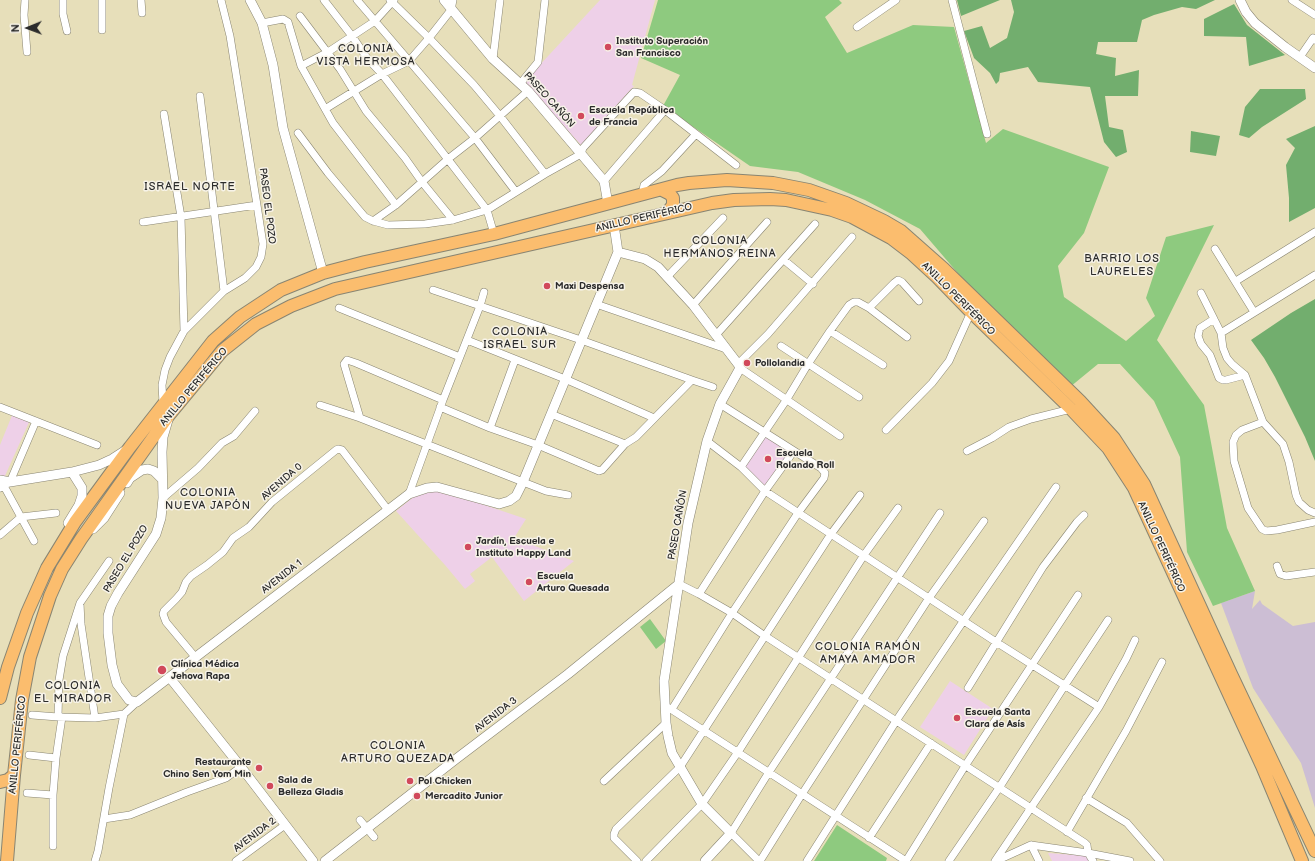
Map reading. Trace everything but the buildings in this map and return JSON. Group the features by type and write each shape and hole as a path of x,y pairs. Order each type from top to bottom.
{"highway":[{"name":"ANILLO PERIFÉRICO","path":"0,698 8,667 27,613 47,568 75,522 130,447 213,341 240,318 281,290 323,273 365,262 494,234 690,183 727,180 773,184 809,190 846,203 884,220 901,231 944,269 1080,401 1114,438 1144,484 1234,681 1315,850"},
{"path":"662,190 670,194 673,198 673,205 667,213"},
{"name":"ANILLO PERIFÉRICO","path":"7,861 22,700 30,657 50,596 62,569 81,539 169,415 222,351 256,324 291,306 335,289 712,203 755,199 786,200 832,210 852,217 892,238 937,277 971,312 1071,408 1108,448 1134,488 1259,759 1302,861"},
{"path":"447,244 442,252 443,257 451,262"},
{"path":"0,782 8,780 14,775"}],"street":[{"path":"25,0 24,15 27,52"},
{"path":"63,0 63,14 67,31"},
{"path":"102,0 102,30"},
{"path":"140,0 142,13"},
{"name":"PASEO EL POZO","path":"163,404 162,385 165,370 184,331 224,291 245,278 256,267 261,257 263,244 230,36 221,0"},
{"path":"324,0 367,58 382,74 487,210 494,234"},
{"path":"357,0 475,138 516,192"},
{"name":"PASEO CAÑÓN","path":"444,0 493,58 528,91 604,181"},
{"path":"325,109 382,74 409,61 451,10 453,0"},
{"path":"493,58 500,0"},
{"path":"520,84 538,62 545,0"},
{"path":"857,27 896,0"},
{"path":"952,0 987,134"},
{"path":"1240,0 1246,12 1255,23 1285,48 1315,68"},
{"path":"1292,0 1315,15"},
{"path":"253,1 262,23 273,65 283,128 323,273"},
{"path":"301,66 328,52 375,21 392,1 474,85 545,174"},
{"path":"300,16 328,52 366,110 406,158 422,182 453,220"},
{"path":"262,23 283,19 288,22 301,66 333,123 396,205"},
{"path":"1300,57 1314,38"},
{"path":"373,221 396,205 528,91"},
{"path":"298,133 328,174 358,210 365,217 373,221 388,225 425,224 453,220 487,210 580,154 583,148 634,92 640,93 665,110 736,165"},
{"path":"200,96 224,291"},
{"path":"608,204 604,181 665,110"},
{"path":"164,114 181,217 184,331"},
{"path":"642,195 644,185 662,171 696,134"},
{"path":"143,222 257,205"},
{"path":"668,276 723,218"},
{"path":"693,305 767,222"},
{"path":"716,335 815,224"},
{"path":"614,225 618,252 645,259 658,267 668,276 693,305 739,366 840,436"},
{"path":"1236,282 1315,232"},
{"path":"739,366 813,284 852,237"},
{"path":"1215,249 1254,312"},
{"name":"AVENIDA 1","path":"170,678 409,494 426,488 437,487 499,504 509,502 516,496 618,252"},
{"path":"784,260 813,284"},
{"path":"1221,333 1315,275"},
{"path":"869,308 895,281 898,280 902,282 919,301"},
{"path":"433,290 581,340 713,387"},
{"path":"409,494 441,403 467,340 484,292"},
{"path":"1201,293 1221,333 1223,348 1227,358 1245,374 1263,422 1284,444 1299,502 1308,510 1315,513"},
{"path":"741,467 787,400 808,364 830,331 849,305 854,302 858,302 869,308 907,337"},
{"path":"596,304 727,349"},
{"path":"339,308 460,357"},
{"path":"886,430 932,382 949,361 971,312"},
{"path":"1214,319 1200,328 1198,336 1201,344 1210,355 1219,378 1226,380 1245,374"},
{"path":"830,331 883,365"},
{"path":"467,340 565,379 654,418"},
{"path":"781,346 859,397"},
{"path":"360,418 344,364 347,360 441,403 490,428 538,445 599,471 602,470 625,444 636,437 692,380"},
{"path":"490,428 515,360"},
{"name":"PASEO CAÑÓN","path":"739,366 720,404 707,441 688,523 664,681 669,708 666,722 672,753 702,804 760,861"},
{"path":"720,404 821,468 825,473 824,478 798,513 669,708 906,861 965,766 1078,595"},
{"path":"320,405 360,418 546,491 568,495"},
{"path":"0,407 97,445"},
{"path":"966,451 992,438 1009,427 1031,418 1071,408"},
{"path":"163,498 209,458 222,443 234,436 255,411"},
{"path":"551,414 625,444"},
{"name":"PASEO EL POZO","path":"137,702 129,700 117,684 110,652 108,616 111,606 118,593 156,534 161,518 163,498 163,437 169,415"},
{"path":"4,484 36,421"},
{"path":"1263,422 1242,430 1236,435 1233,442 1234,461 1248,508 1262,529 1266,531 1315,522"},
{"path":"707,441 741,467 765,491 996,642 1099,707"},
{"path":"4,484 72,472 99,465 112,459 130,447"},
{"name":"AVENIDA 0","path":"196,658 166,622 163,614 164,611 182,592 186,582 191,576 223,552 233,538 249,527 279,496 336,450 342,450 388,510"},
{"path":"699,594 765,491 794,451"},
{"path":"81,539 104,518 130,478 138,472 148,469 154,471 162,479"},
{"path":"47,568 58,540 79,505 82,496 82,488 72,472"},
{"path":"4,484 34,541"},
{"path":"807,861 896,721 1056,487"},
{"path":"637,861 614,838 616,830 680,767 831,534 860,495"},
{"path":"646,861 702,804 738,752 864,555 898,508"},
{"path":"0,534 21,517 56,513"},
{"path":"705,861 731,833 768,772 940,513"},
{"path":"968,688 1043,567 1084,515"},
{"path":"760,861 929,598 984,521"},
{"path":"53,846 53,795 60,717 58,680 80,603 109,561"},
{"path":"1277,566 1280,574 1286,576 1315,572"},
{"path":"679,584 732,614 1087,845 1088,853 1093,861"},
{"name":"AVENIDA 3","path":"325,861 568,674 679,584"},
{"path":"80,603 80,624 95,718"},
{"path":"949,861 999,788 1108,620"},
{"path":"996,861 1099,707 1135,640"},
{"path":"1066,832 1126,731 1162,662"},
{"path":"32,715 95,718 124,714 137,702 170,678 313,861"},
{"path":"95,861 124,714"},
{"path":"604,781 666,722"},
{"path":"869,838 931,743"},
{"path":"29,755 56,758"},
{"path":"104,819 130,815 226,778 241,767"},
{"path":"27,793 53,795"},
{"path":"1086,798 1127,823 1160,861"},
{"path":"360,820 374,837"},
{"name":"AVENIDA 2","path":"236,861 285,825"},
{"path":"996,861 1009,858 1031,845 1130,861"},
{"path":"1031,845 1039,861"}],"shaded area":[{"path":"600,0 655,0 632,85 634,86 581,145 524,82"},
{"path":"13,413 30,420 4,478 0,476 0,445"},
{"name":"Escuela Rolando Roll","path":"766,434 794,452 768,490 742,467"},
{"name":"Jardín, Escuela e Instituto Happy Land","path":"437,489 526,519 514,538 574,561 524,601 492,557 470,574 475,581 465,589 396,511 416,495"},
{"path":"1255,591 1252,609 1260,600 1262,604 1293,626 1315,622 1315,808 1301,763 1253,688 1221,603"},
{"name":"Escuela Santa Clara de Asís","path":"950,681 993,709 964,755 920,727"},
{"path":"1048,853 1088,856 1091,861 1052,861"}],"green space":[{"path":"658,0 839,0 842,3 825,17 847,53 913,25 954,27 986,143 1003,129 1109,167 1084,233 1058,266 1064,297 1126,341 1155,316 1146,298 1166,237 1214,225 1157,340 1204,405 1227,528 1255,591 1213,606 1187,552 1180,457 1154,401 1120,364 1098,364 1070,387 962,278 920,229 865,200 798,172 750,166 663,106 680,75 641,58"},
{"path":"957,0 1000,0 961,16"},
{"path":"1011,0 1215,0 1196,9 1182,7 1142,20 1137,42 1098,42 1096,54 1116,58 1115,76 1139,70 1138,96 1105,96 1109,127 1123,130 1127,152 1116,157 1104,142 1090,87 1038,82 1028,67 1000,73 999,81 996,84 990,73 974,58 964,31 982,26 990,48 1007,38 1014,12"},
{"path":"1234,4 1247,25 1285,55 1249,66 1246,37 1204,36 1204,19"},
{"path":"1260,89 1305,89 1306,99 1262,127 1249,138 1239,135 1245,107"},
{"path":"1315,126 1315,208 1289,222 1289,198 1286,165 1295,148 1286,139"},
{"path":"1191,131 1220,136 1216,156 1190,152"},
{"path":"1315,299 1315,461 1305,437 1275,377 1251,340"},
{"path":"650,619 666,641 656,649 640,627"},
{"path":"837,825 887,858 886,861 814,861"}],"place":[{"name":"Instituto Superación San Francisco","path":"608,47"},
{"name":"Escuela República de Francia","path":"581,116"},
{"name":"Maxi Despensa","path":"547,286"},
{"name":"Pollolandia","path":"747,363"},
{"name":"Escuela Rolando Roll","path":"768,459"},
{"name":"Jardín, Escuela e Instituto Happy Land","path":"468,547"},
{"name":"Escuela Arturo Quesada","path":"529,582"},
{"name":"Clínica Médica Jehova Rapa","path":"162,670"},
{"name":"Escuela Santa Clara de Asís","path":"957,718"},
{"name":"Restaurante Chino Sen Yom Min","path":"259,768"},
{"name":"Pol Chicken","path":"410,781"},
{"name":"Sala de Belleza Gladis","path":"270,786"},
{"name":"Mercadito Junior","path":"417,796"}],"district":[{"name":"COLONIA VISTA HERMOSA","path":"366,55"},
{"name":"ISRAEL NORTE","path":"190,187"},
{"name":"COLONIA HERMANOS REINA","path":"720,247"},
{"name":"BARRIO LOS LAURELES","path":"1122,265"},
{"name":"COLONIA ISRAEL SUR","path":"520,338"},
{"name":"COLONIA NUEVA JAPÓN","path":"208,499"},
{"name":"COLONIA RAMÓN AMAYA AMADOR","path":"868,653"},
{"name":"COLONIA EL MIRADOR","path":"73,692"},
{"name":"COLONIA ARTURO QUEZADA","path":"398,752"}]}
